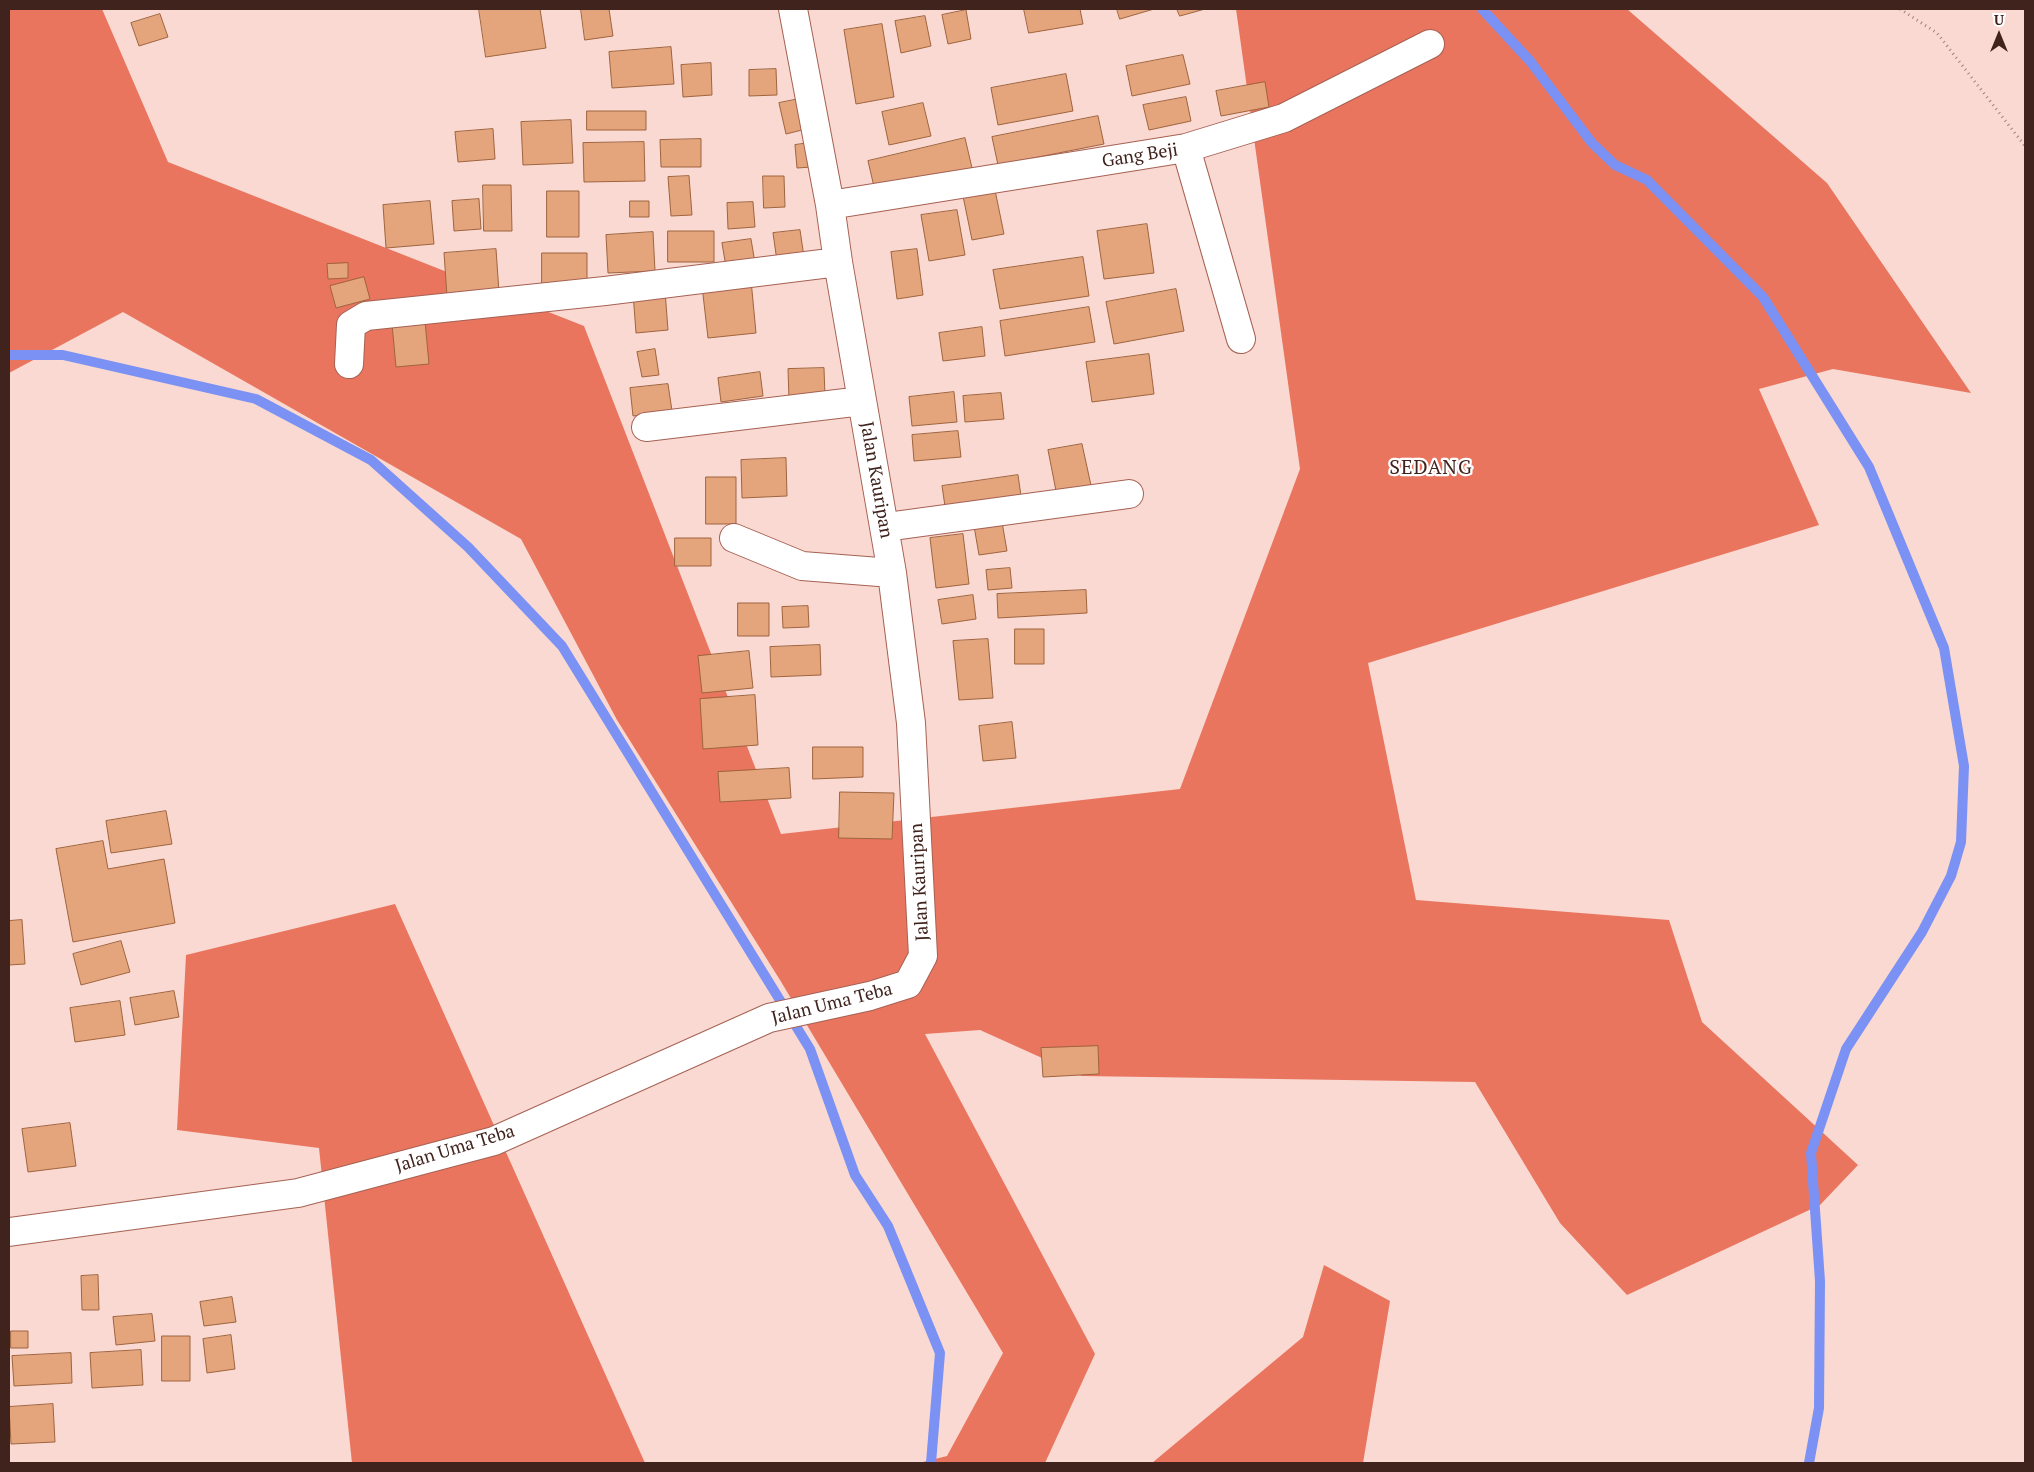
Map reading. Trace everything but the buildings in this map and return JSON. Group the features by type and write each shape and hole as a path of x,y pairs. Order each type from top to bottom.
{"street":[{"name":"Jalan Kauripan","path":"793,9 830,205 862,401 886,527 911,723 924,956"},
{"name":"Gang Beji","path":"830,205 1186,148 1284,118 1430,44"},
{"path":"1186,148 1241,339"},
{"path":"349,364 352,325 366,316 605,291 838,262"},
{"path":"646,427 862,401"},
{"path":"886,527 1129,494"},
{"path":"734,538 802,566 892,574"},
{"name":"Jalan Uma Teba","path":"9,1232 28,1231 298,1193 494,1141 770,1018 870,996 908,984 924,956"}],"path":[{"path":"1900,9 1936,33 2025,146"}],"shaded area":[{"path":"9,9 102,9 168,162 584,326 781,834 1180,789 1300,469 1236,9 1627,9 1827,183 1971,393 1833,369 1759,389 1819,525 1368,663 1416,900 1669,920 1702,1022 1858,1165 1820,1205 1627,1295 1560,1223 1475,1082 1082,1076 980,1030 925,1034 1095,1354 1045,1463 919,1463 947,1456 1003,1353 780,980 617,720 521,539 123,312 9,373"},
{"path":"395,904 645,1463 352,1463 319,1148 177,1130 186,955"},
{"path":"1324,1265 1390,1301 1363,1463 1152,1463 1303,1337"}],"waterway":[{"path":"1482,9 1530,61 1592,143 1615,165 1647,180 1763,297 1869,467 1944,648 1964,766 1961,842 1951,876 1922,932 1846,1049 1811,1153 1820,1281 1819,1408 1809,1463"},
{"path":"9,355 63,355 256,399 371,460 468,547 562,646 810,1049 855,1175 888,1226 940,1353 931,1463"}],"district":[{"name":"SEDANG","path":"1431,468"}]}
